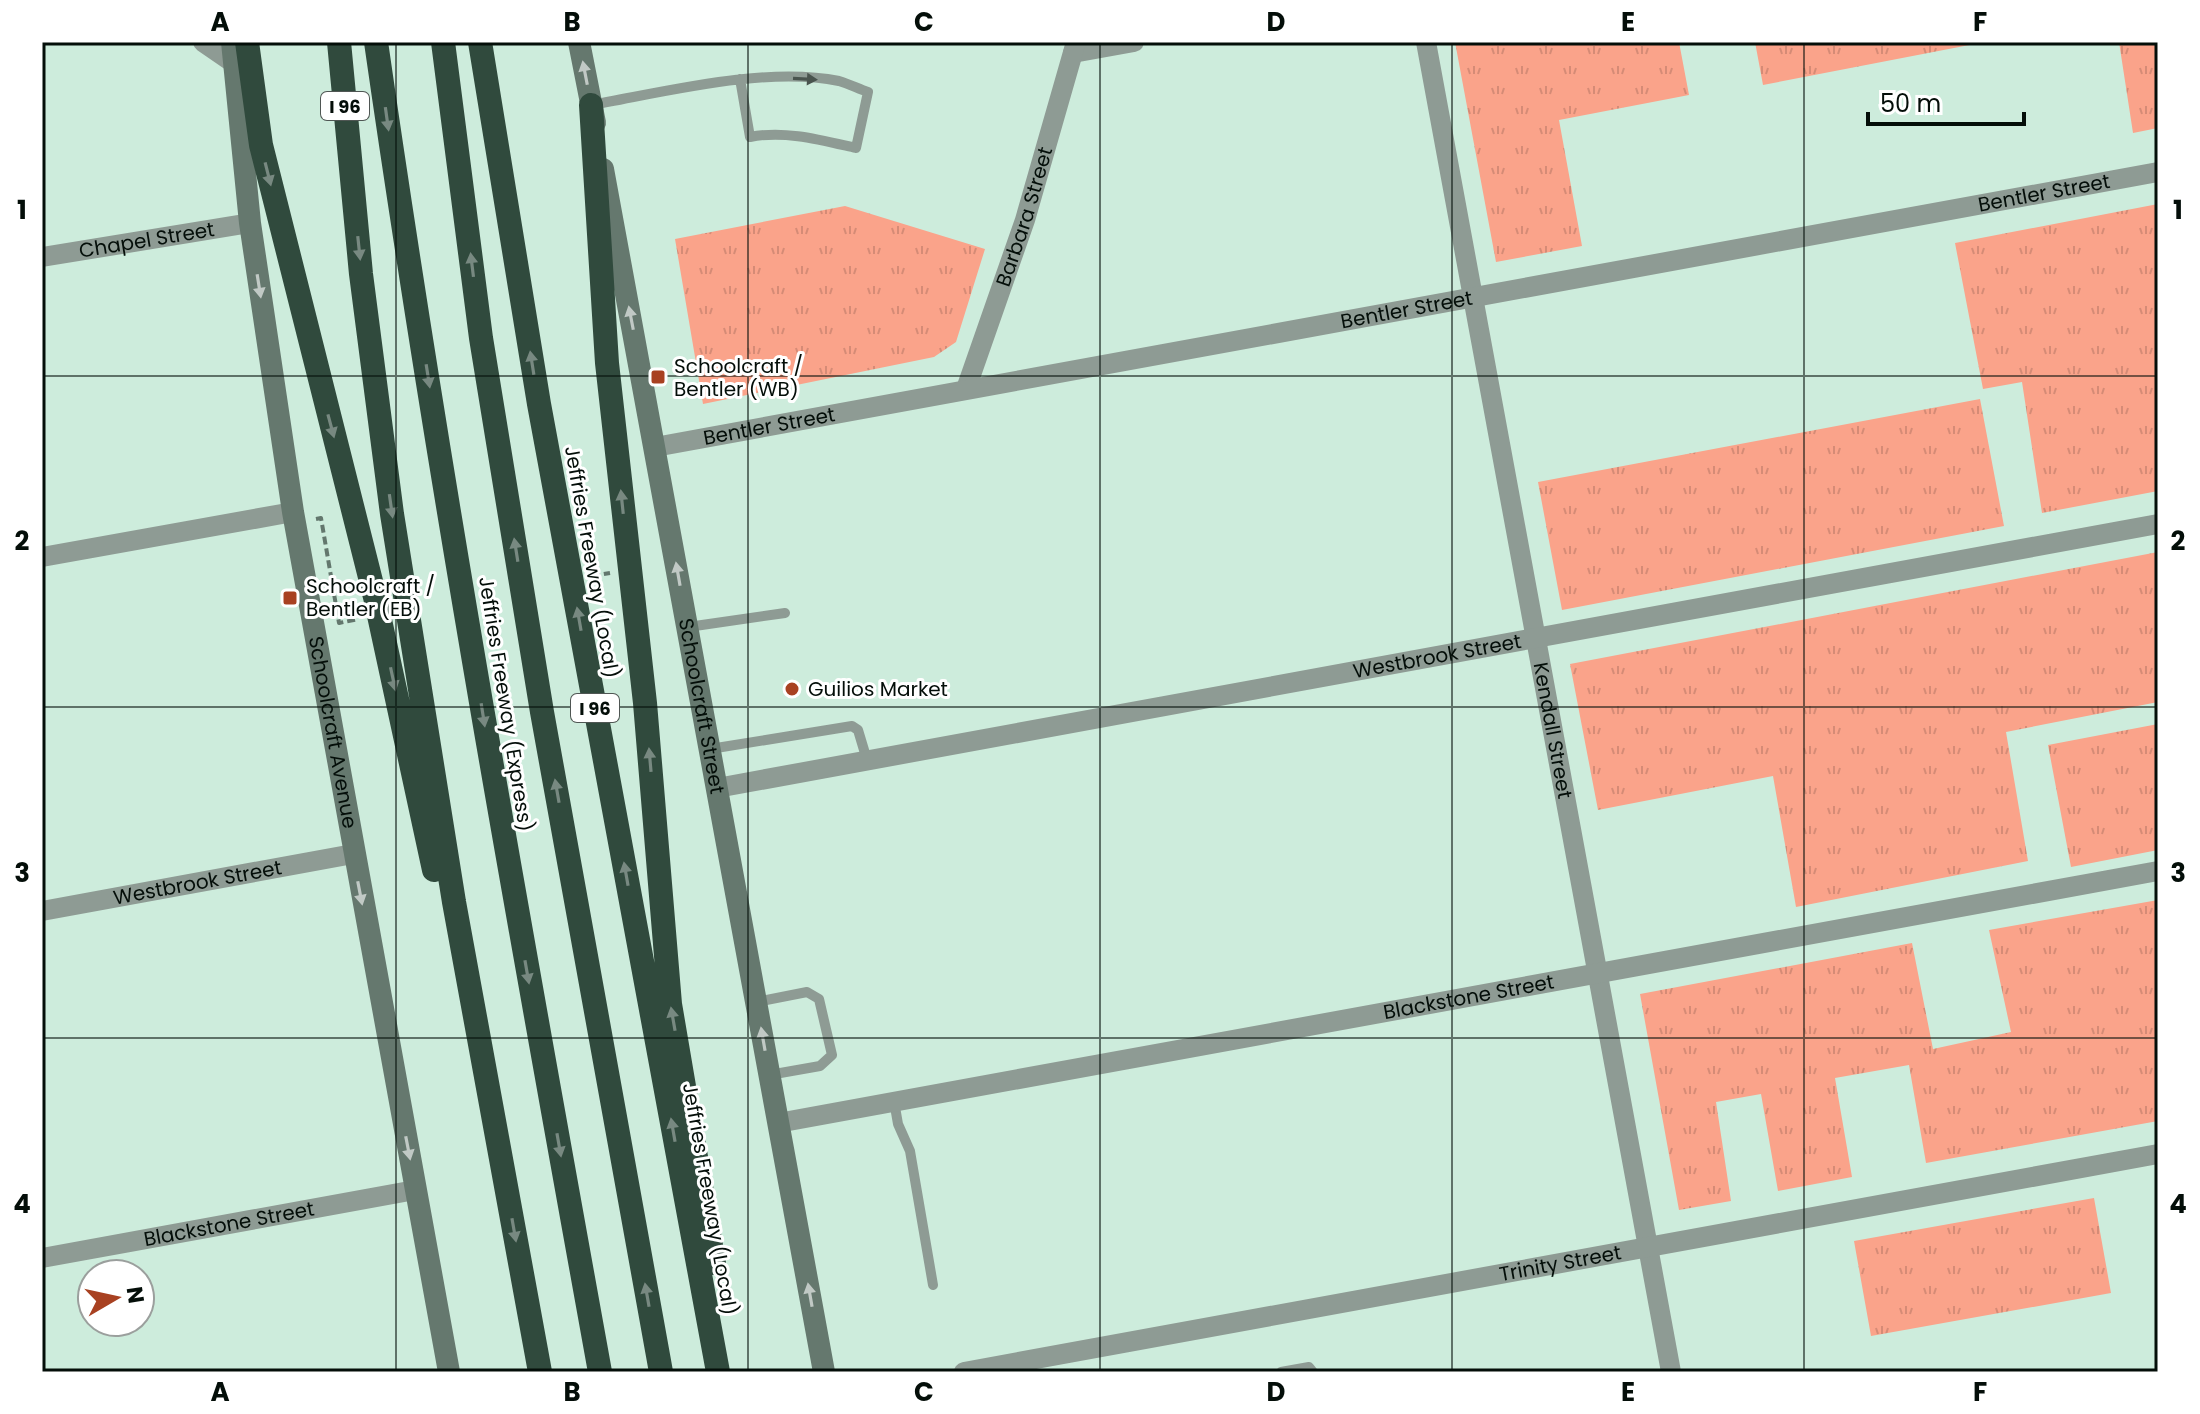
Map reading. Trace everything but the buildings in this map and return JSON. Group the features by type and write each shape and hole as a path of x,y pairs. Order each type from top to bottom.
{"highway":[{"path":"247,42 261,145 375,597 447,930 485,1071"},
{"name":"I 96","path":"339,42 363,286 392,514 454,902 540,1372"},
{"name":"Jeffries Freeway (Express)","path":"376,42 396,183 504,842 600,1372"},
{"name":"Jeffries Freeway (Express)","path":"443,42 484,354 542,712 661,1372"},
{"name":"Jeffries Freeway (Local)","path":"480,42 539,404 718,1372"},
{"path":"591,105 607,363 645,703 670,1004 733,1372"}],"main road":[{"name":"Schoolcraft Street","path":"579,42 824,1372"},
{"name":"Schoolcraft Avenue","path":"233,53 250,223 303,516 353,854 449,1372"}],"street":[{"path":"203,42 233,53"},
{"path":"1074,48 1134,42"},
{"name":"Kendall Street","path":"1426,42 1671,1372"},
{"name":"Barbara Street","path":"966,389 1025,220 1074,48"},
{"name":"Bentler Street","path":"655,447 2158,172"},
{"name":"Chapel Street","path":"42,257 250,223"},
{"path":"42,557 303,516"},
{"name":"Westbrook Street","path":"717,788 2158,524"},
{"name":"Westbrook Street","path":"42,911 353,854"},
{"name":"Blackstone Street","path":"778,1123 2158,871"},
{"name":"Trinity Street","path":"964,1372 2158,1154"},
{"name":"Blackstone Street","path":"42,1258 415,1190"}],"lane":[{"path":"591,105 740,79 839,81 868,92 856,148 813,138 766,134 750,137 740,79"},
{"path":"688,627 785,613"},
{"path":"710,749 852,726 858,730 867,760"},
{"path":"756,1002 807,992 819,999 832,1055 820,1066 769,1075"},
{"path":"894,1101 898,1124 910,1151 933,1285"},
{"path":"1281,1372 1309,1367 1313,1372"}],"path":[{"path":"303,516 321,518 339,623 369,617"},
{"path":"580,578 610,573"}],"green space":[{"path":"1455,42 1679,42 1689,95 1559,120 1582,246 1496,262"},
{"path":"1755,42 1985,42 1763,85"},
{"path":"2119,42 2158,42 2158,128 2133,133"},
{"path":"2158,204 2158,491 2042,513 2022,382 1983,389 1955,243"},
{"path":"845,206 985,249 956,342 934,357 703,404 675,239"},
{"path":"1980,399 2004,526 1562,610 1538,482"},
{"path":"2158,552 2158,702 2006,732 2028,861 1796,907 1773,776 1598,810 1570,664"},
{"path":"2158,724 2158,850 2071,867 2048,745"},
{"path":"2158,900 2158,1121 1926,1163 1909,1065 1835,1078 1852,1177 1778,1191 1761,1094 1716,1102 1731,1201 1679,1210 1640,994 1912,943 1933,1049 2011,1032 1989,930"},
{"path":"2094,1198 2111,1293 1871,1336 1854,1241"}],"place":[{"name":"Schoolcraft / Bentler (WB)","path":"658,377"},
{"name":"Schoolcraft / Bentler (EB)","path":"290,598"},
{"name":"Guilios Market","path":"792,689"}]}
